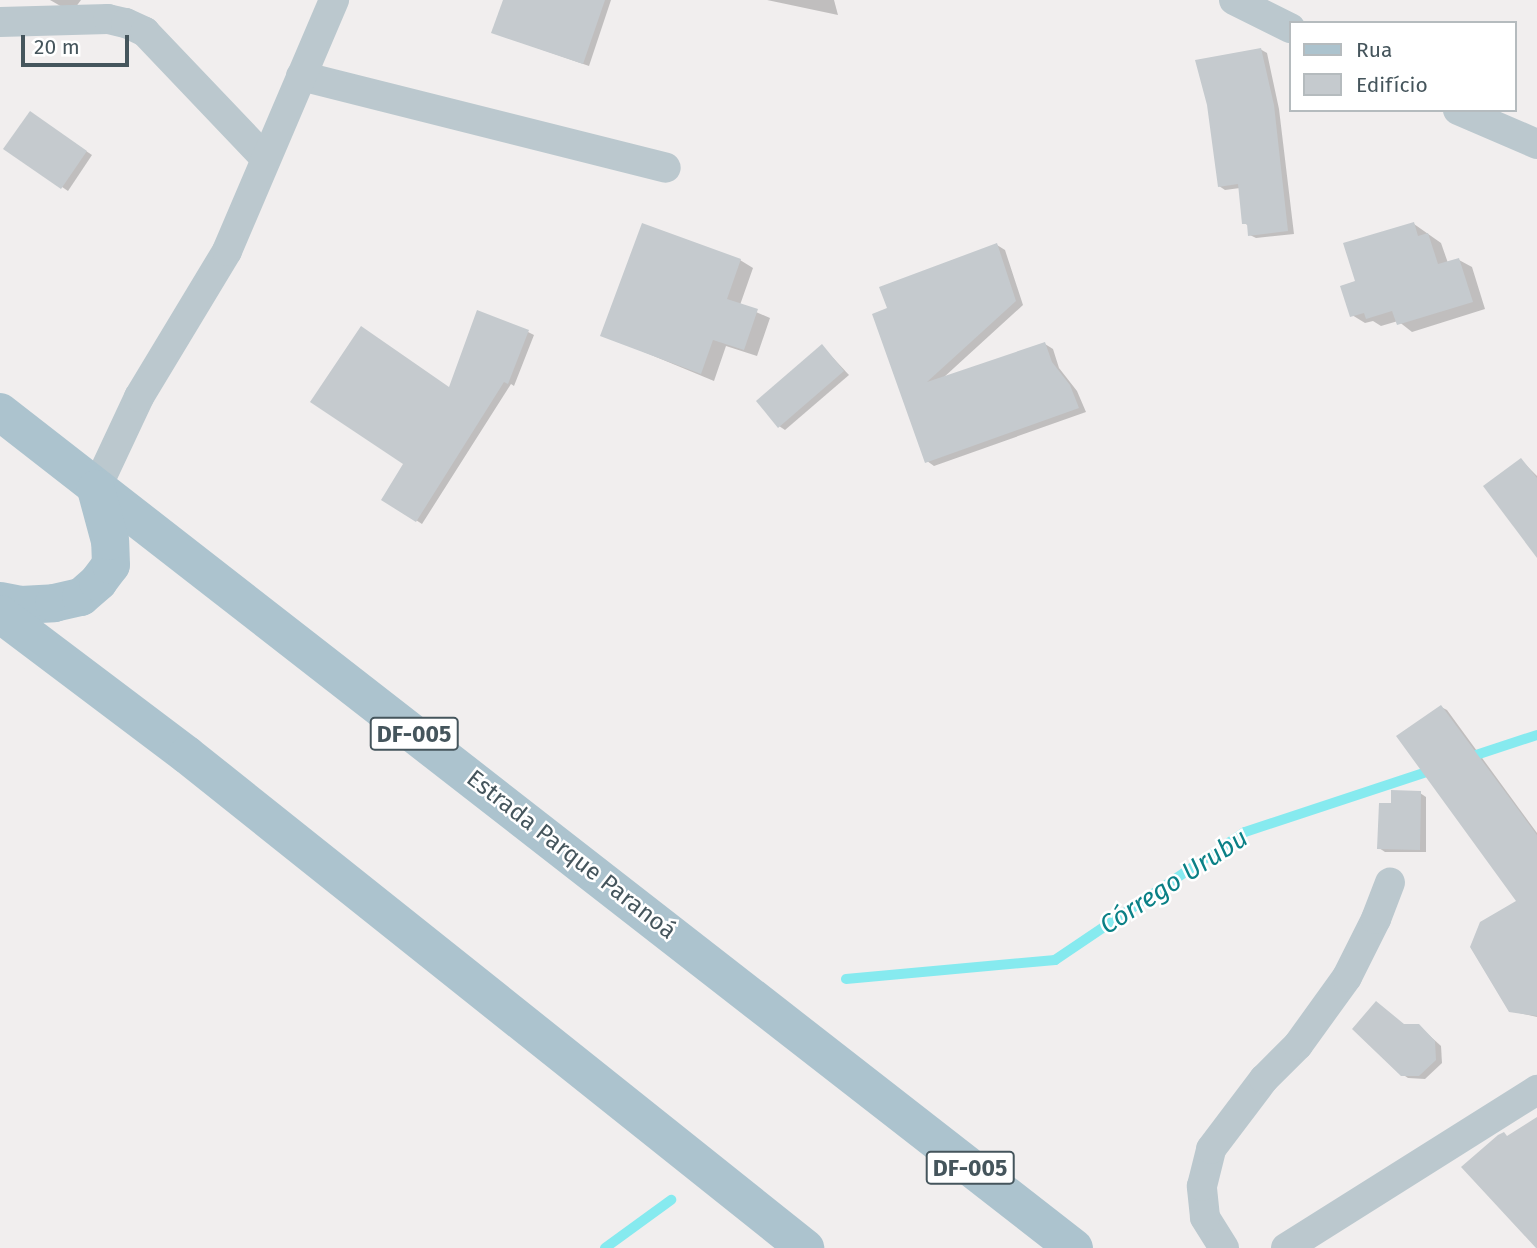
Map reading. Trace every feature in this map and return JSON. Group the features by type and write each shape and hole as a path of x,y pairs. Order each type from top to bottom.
{"main road":[{"name":"Estrada Parque Paranoá","path":"0,412 96,489 733,979 866,1087 1074,1248"},
{"path":"0,601 21,605 54,603 82,597 97,582 111,565 110,541 96,489"},
{"path":"0,614 187,754 805,1248"}],"street":[{"path":"96,489 139,397 227,251 334,0"},
{"path":"1234,0 1288,27"},
{"path":"0,22 108,19 126,23 145,32 267,159"},
{"path":"301,76 666,168"},
{"path":"1463,112 1537,144"},
{"path":"1224,1248 1205,1217 1202,1186 1211,1149 1236,1112 1298,1045 1346,977 1376,919 1390,883"},
{"path":"1286,1248 1537,1090"}],"building":[{"path":"503,0 605,0 583,64 491,33"},
{"path":"1261,48 1274,105 1288,231 1248,236 1247,224 1242,224 1238,184 1218,187 1207,105 1195,60"},
{"path":"30,111 87,151 61,189 3,149"},
{"path":"1414,222 1418,236 1428,233 1438,264 1459,258 1473,302 1397,325 1392,311 1366,319 1364,313 1350,317 1340,286 1355,281 1343,243"},
{"path":"642,223 741,259 727,299 758,309 744,350 713,340 701,374 600,336"},
{"path":"997,243 1016,301 927,382 1045,342 1052,362 1070,385 1079,408 925,463 872,314 887,308 879,287"},
{"path":"477,310 529,330 508,384 504,382 416,522 381,500 403,464 310,402 361,326 449,387"},
{"path":"822,344 844,371 778,428 756,401"},
{"path":"1521,458 1537,478 1537,558 1483,486"},
{"path":"1441,705 1537,835 1537,1016 1509,1012 1470,947 1480,922 1516,901 1396,736"},
{"path":"1391,790 1421,791 1420,850 1377,849 1379,803 1391,803"},
{"path":"1376,1001 1404,1024 1419,1024 1435,1041 1436,1060 1419,1076 1401,1076 1352,1029"},
{"path":"1537,1117 1536,1248 1461,1167 1498,1135 1504,1132 1507,1136"}],"waterway":[{"name":"Córrego Urubu","path":"1467,758 1537,735"},
{"name":"Córrego Urubu","path":"846,979 1055,960 1245,832 1435,769"},
{"path":"605,1248 671,1200"}]}
